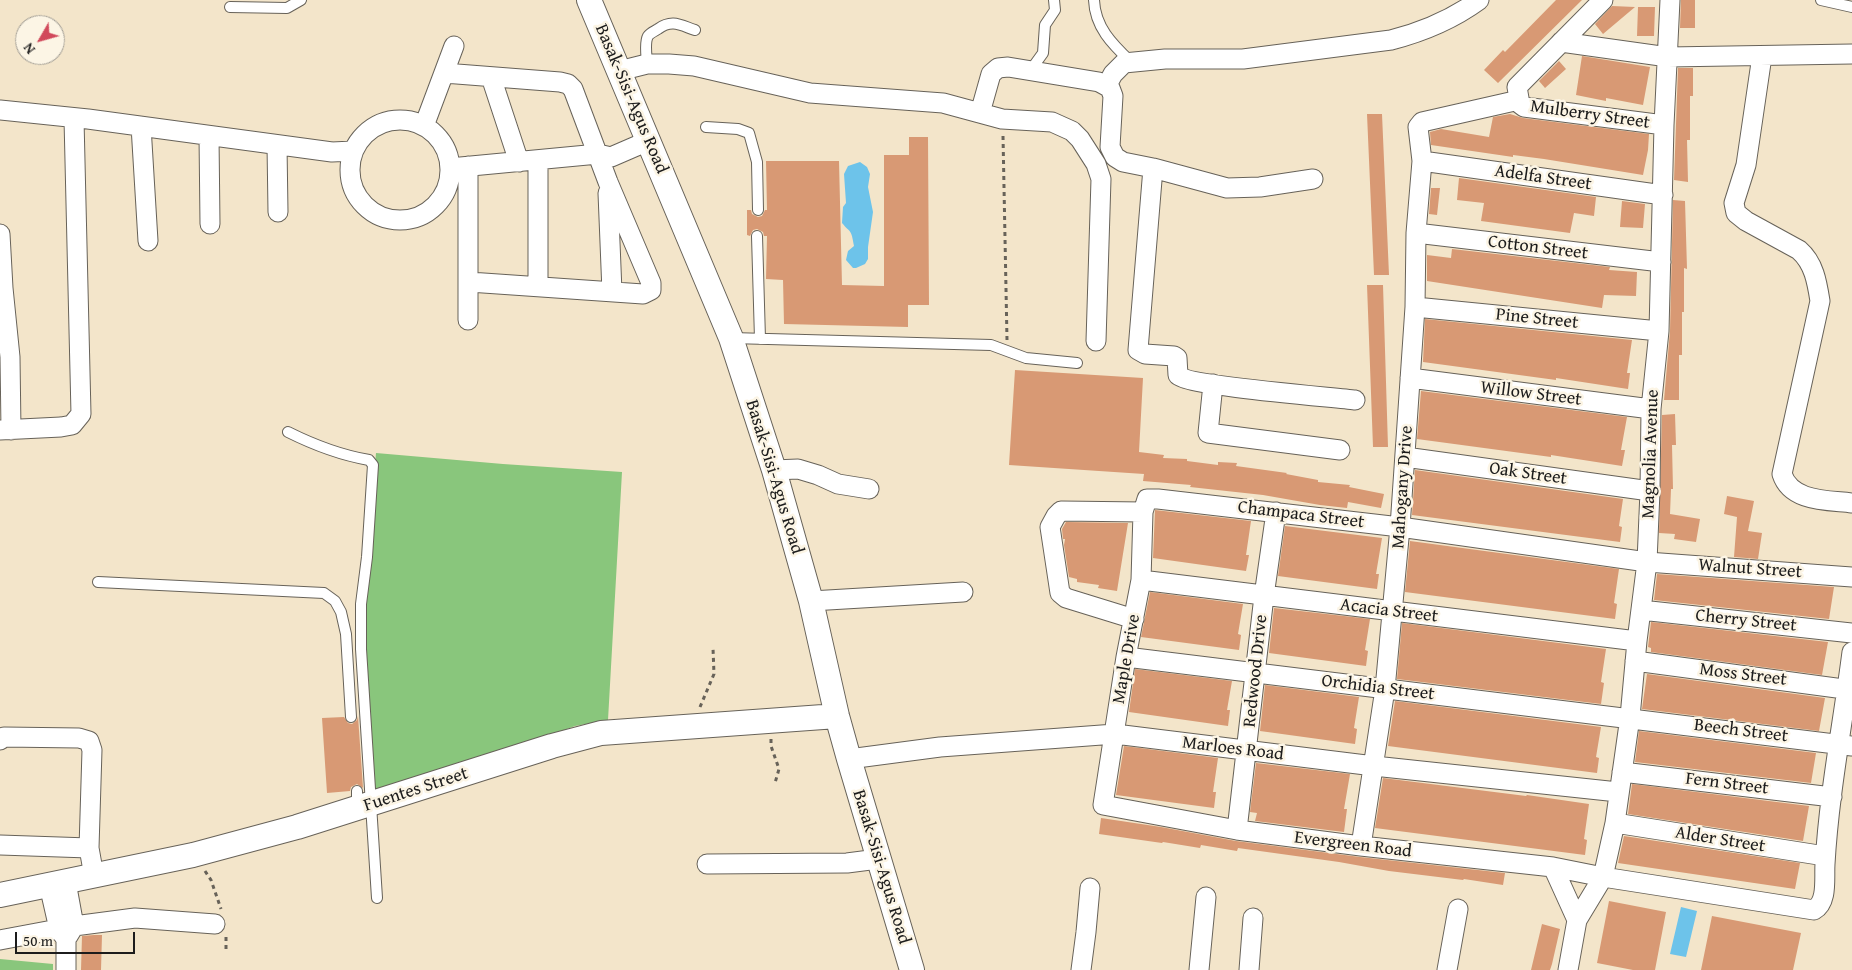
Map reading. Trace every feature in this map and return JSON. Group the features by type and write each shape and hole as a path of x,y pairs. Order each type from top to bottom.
{"street":[{"name":"Basak-Sisi-Agus Road","path":"589,0 732,338 774,470 811,601 837,716 912,970"},
{"path":"1108,85 1119,66 1124,63 1165,59 1243,59 1410,36 1442,22 1479,0"},
{"path":"1519,100 1517,87 1603,0"},
{"name":"Magnolia Avenue","path":"1577,920 1603,877 1615,823 1630,717 1636,641 1647,562 1651,409 1658,331 1670,0"},
{"path":"1560,42 1668,57 1852,54"},
{"path":"424,126 454,46"},
{"path":"1762,56 1746,165 1734,202 1736,213 1746,221 1799,250 1807,257 1812,266 1820,301 1782,474 1785,483 1794,491 1809,498 1852,503"},
{"path":"619,71 647,64 694,66 810,93 943,103 1002,119 1052,122 1072,131 1080,138 1096,164 1102,180 1096,341"},
{"path":"980,113 991,74 998,68 1008,67 1099,82 1108,85 1110,88 1112,96 1110,147 1115,157 1123,162 1227,188 1260,187 1313,179"},
{"path":"444,73 560,82 568,84 573,89 608,182 651,283 651,290 643,294 469,282"},
{"path":"491,77 519,162"},
{"name":"Mulberry Street","path":"1519,100 1520,104 1524,107 1664,125"},
{"name":"Mahogany Drive","path":"1361,846 1385,689 1406,457 1415,306 1416,233 1422,161 1418,127 1422,122 1519,100"},
{"path":"0,110 140,126 332,152 353,151"},
{"path":"0,234 6,430 61,428 72,425 81,414 74,118"},
{"path":"459,167 450,180 440,202 431,210 421,216 398,221 386,219 365,207 358,198 350,175 350,163 357,144 368,131 383,123 408,120 424,126 443,144 448,155 459,167 469,282 468,320"},
{"path":"140,126 148,241"},
{"path":"459,167 598,154 611,157 646,135"},
{"path":"209,136 210,224"},
{"path":"277,145 278,212"},
{"path":"538,160 538,286"},
{"name":"Adelfa Street","path":"1422,161 1663,195"},
{"path":"1153,168 1138,350 1145,354 1174,356 1178,360 1178,375 1180,377 1213,384 1355,400"},
{"path":"608,182 612,292"},
{"name":"Cotton Street","path":"1416,233 1661,262"},
{"name":"Pine Street","path":"1415,306 1658,331"},
{"name":"Willow Street","path":"1410,378 1651,409"},
{"path":"1213,384 1208,433 1340,450"},
{"name":"Oak Street","path":"1406,457 1650,491"},
{"path":"774,470 798,470 818,475 838,484 869,489"},
{"name":"Champaca Street","path":"1142,512 1147,499 1158,498 1400,527 1647,562"},
{"path":"1134,619 1066,598 1060,593 1050,527 1061,511 1142,512"},
{"name":"Maple Drive","path":"1103,805 1126,657 1142,580 1142,512"},
{"name":"Redwood Drive","path":"1238,830 1264,596 1276,512"},
{"name":"Walnut Street","path":"1647,562 1852,577"},
{"name":"Acacia Street","path":"1142,580 1636,641"},
{"path":"811,601 963,592"},
{"name":"Cherry Street","path":"1641,610 1852,632"},
{"path":"1825,856 1832,797 1846,745 1852,652"},
{"name":"Orchidia Street","path":"1126,657 1630,717"},
{"name":"Moss Street","path":"1635,662 1850,689"},
{"name":"Fuentes Street","path":"0,895 193,855 297,827 361,801 601,733 837,716"},
{"name":"Beech Street","path":"1630,717 1846,745"},
{"name":"Marloes Road","path":"849,759 940,747 1115,734 1374,766 1618,792"},
{"path":"0,740 4,737 79,738 89,741 92,750 89,848 94,876"},
{"name":"Fern Street","path":"1622,772 1832,797"},
{"name":"Evergreen Road","path":"1103,805 1238,830 1553,868 1814,910 1819,907 1823,898 1825,856"},
{"name":"Alder Street","path":"1615,823 1825,856"},
{"path":"0,845 89,848"},
{"path":"707,864 847,863 878,859"},
{"path":"1553,868 1577,920 1568,970"},
{"path":"57,883 67,931 66,970"},
{"path":"1081,970 1090,888"},
{"path":"1199,970 1206,897"},
{"path":"1447,970 1458,909"},
{"path":"0,940 67,931 134,918 221,921"},
{"path":"1249,970 1253,918"}],"lane":[{"path":"230,7 287,8 301,0"},
{"path":"1030,71 1043,53 1045,25 1055,10 1054,0"},
{"path":"1094,0 1097,20 1110,42 1131,62"},
{"path":"1821,0 1852,8"},
{"path":"647,64 647,41 648,36 653,32 666,23 673,22 695,30"},
{"path":"706,127 738,129 749,134 757,162 758,210"},
{"path":"757,236 760,339"},
{"path":"732,338 991,345 1026,358 1077,363"},
{"path":"288,432 310,443 347,456 369,460 373,465 361,604 361,801 377,898"},
{"path":"98,582 324,593 335,601 341,612 346,634 351,717"}],"path":[{"path":"1002,119 1007,350"},
{"path":"692,726 714,674 713,648"},
{"path":"772,720 771,746 779,769 775,784"},
{"path":"193,855 211,880 226,952"}],"green space":[{"path":"376,453 622,472 608,720 575,726 372,799 364,595"},
{"path":"0,959 53,964 53,970 0,970"}],"water":[{"path":"860,162 867,167 870,174 868,187 873,212 868,259 865,264 853,268 846,260 848,251 854,246 852,236 842,223 843,207 846,203 844,174 848,166"},
{"path":"1681,907 1697,911 1686,957 1670,954"}],"building":[{"path":"1556,0 1582,0 1498,83 1484,70 1503,50 1505,52"},
{"path":"1681,0 1695,0 1695,28 1680,28"},
{"path":"1612,6 1635,7 1603,34 1595,24"},
{"path":"1638,7 1655,7 1654,36 1637,36"},
{"path":"1582,56 1650,67 1643,105 1606,98 1606,101 1576,95"},
{"path":"1559,61 1566,69 1545,88 1539,81"},
{"path":"1678,68 1693,68 1693,96 1690,96 1690,140 1687,140 1688,182 1674,180"},
{"path":"1367,114 1382,114 1389,275 1374,275"},
{"path":"1510,114 1523,118 1649,134 1643,175 1544,159 1513,155 1513,157 1431,145 1430,132 1441,129 1489,137 1493,117"},
{"path":"909,137 928,137 929,305 908,305 908,327 784,324 783,280 766,279 767,236 764,236 763,232 757,229 753,230 750,236 747,235 747,210 751,210 752,214 758,217 762,216 765,210 767,210 766,161 839,161 842,285 884,286 884,155 909,155"},
{"path":"1459,178 1596,197 1594,216 1574,213 1570,233 1481,221 1484,203 1457,200"},
{"path":"1431,188 1440,188 1437,215 1429,214"},
{"path":"1673,200 1685,201 1687,269 1684,268 1682,355 1679,355 1679,400 1664,400 1670,331"},
{"path":"1622,201 1645,204 1643,228 1620,227"},
{"path":"1452,249 1610,267 1609,270 1637,272 1636,296 1604,295 1602,308 1427,281 1427,255 1451,258"},
{"path":"1367,285 1383,285 1388,447 1373,447"},
{"path":"1425,319 1632,340 1627,373 1630,373 1628,389 1556,378 1556,380 1423,362"},
{"path":"1015,370 1143,378 1139,452 1164,455 1163,458 1187,459 1187,461 1218,465 1218,462 1237,463 1236,466 1287,473 1318,480 1318,482 1350,485 1349,487 1384,494 1381,508 1348,502 1347,508 1320,505 1263,495 1190,487 1191,485 1143,481 1144,474 1009,465"},
{"path":"1421,391 1627,417 1621,450 1625,450 1622,466 1551,455 1551,457 1417,439"},
{"path":"1675,414 1676,445 1672,445 1673,489 1671,489 1670,514 1700,519 1696,542 1674,539 1675,534 1659,533 1662,415"},
{"path":"1415,470 1623,499 1619,526 1622,527 1620,542 1412,515"},
{"path":"1727,496 1754,501 1748,531 1762,533 1758,559 1734,557 1737,517 1724,514"},
{"path":"1155,510 1251,521 1246,555 1249,555 1246,571 1153,558"},
{"path":"1066,522 1128,523 1117,591 1098,588 1099,585 1077,582 1077,579 1069,577 1064,545 1065,539 1063,539 1062,529"},
{"path":"1285,526 1382,538 1376,574 1379,574 1377,589 1278,576"},
{"path":"1410,541 1619,569 1614,603 1617,604 1615,619 1405,592"},
{"path":"1657,574 1834,587 1829,619 1654,600"},
{"path":"1150,592 1243,604 1238,634 1241,635 1239,650 1141,637"},
{"path":"1274,608 1370,619 1365,650 1368,651 1366,666 1269,653"},
{"path":"1651,622 1828,642 1822,675 1651,652 1651,648 1648,647"},
{"path":"1402,623 1606,649 1601,682 1604,683 1601,704 1397,679"},
{"path":"1135,669 1232,681 1227,710 1230,710 1228,726 1129,712"},
{"path":"1647,674 1825,698 1819,731 1642,709"},
{"path":"1265,685 1359,697 1354,728 1357,729 1355,744 1260,731"},
{"path":"1395,701 1601,727 1596,757 1599,758 1597,773 1388,746"},
{"path":"358,716 363,788 357,784 351,787 350,791 327,793 322,718 344,717 348,723 352,724 357,720"},
{"path":"1639,731 1816,753 1811,783 1635,762"},
{"path":"1124,746 1218,758 1213,792 1216,792 1214,808 1116,795"},
{"path":"1256,763 1350,774 1344,809 1347,809 1344,832 1255,821 1257,813 1250,812"},
{"path":"1383,778 1589,804 1584,839 1587,840 1585,855 1375,828"},
{"path":"1632,784 1809,806 1803,841 1628,814"},
{"path":"1101,818 1236,841 1505,873 1503,885 1389,871 1238,848 1237,851 1201,845 1200,848 1162,843 1099,834"},
{"path":"1624,836 1800,863 1795,889 1618,863"},
{"path":"1609,901 1666,912 1655,970 1633,970 1597,963"},
{"path":"1712,916 1801,933 1793,970 1701,970"},
{"path":"1542,924 1560,929 1552,964 1550,970 1531,970"},
{"path":"102,935 101,970 81,970 82,936"}]}
